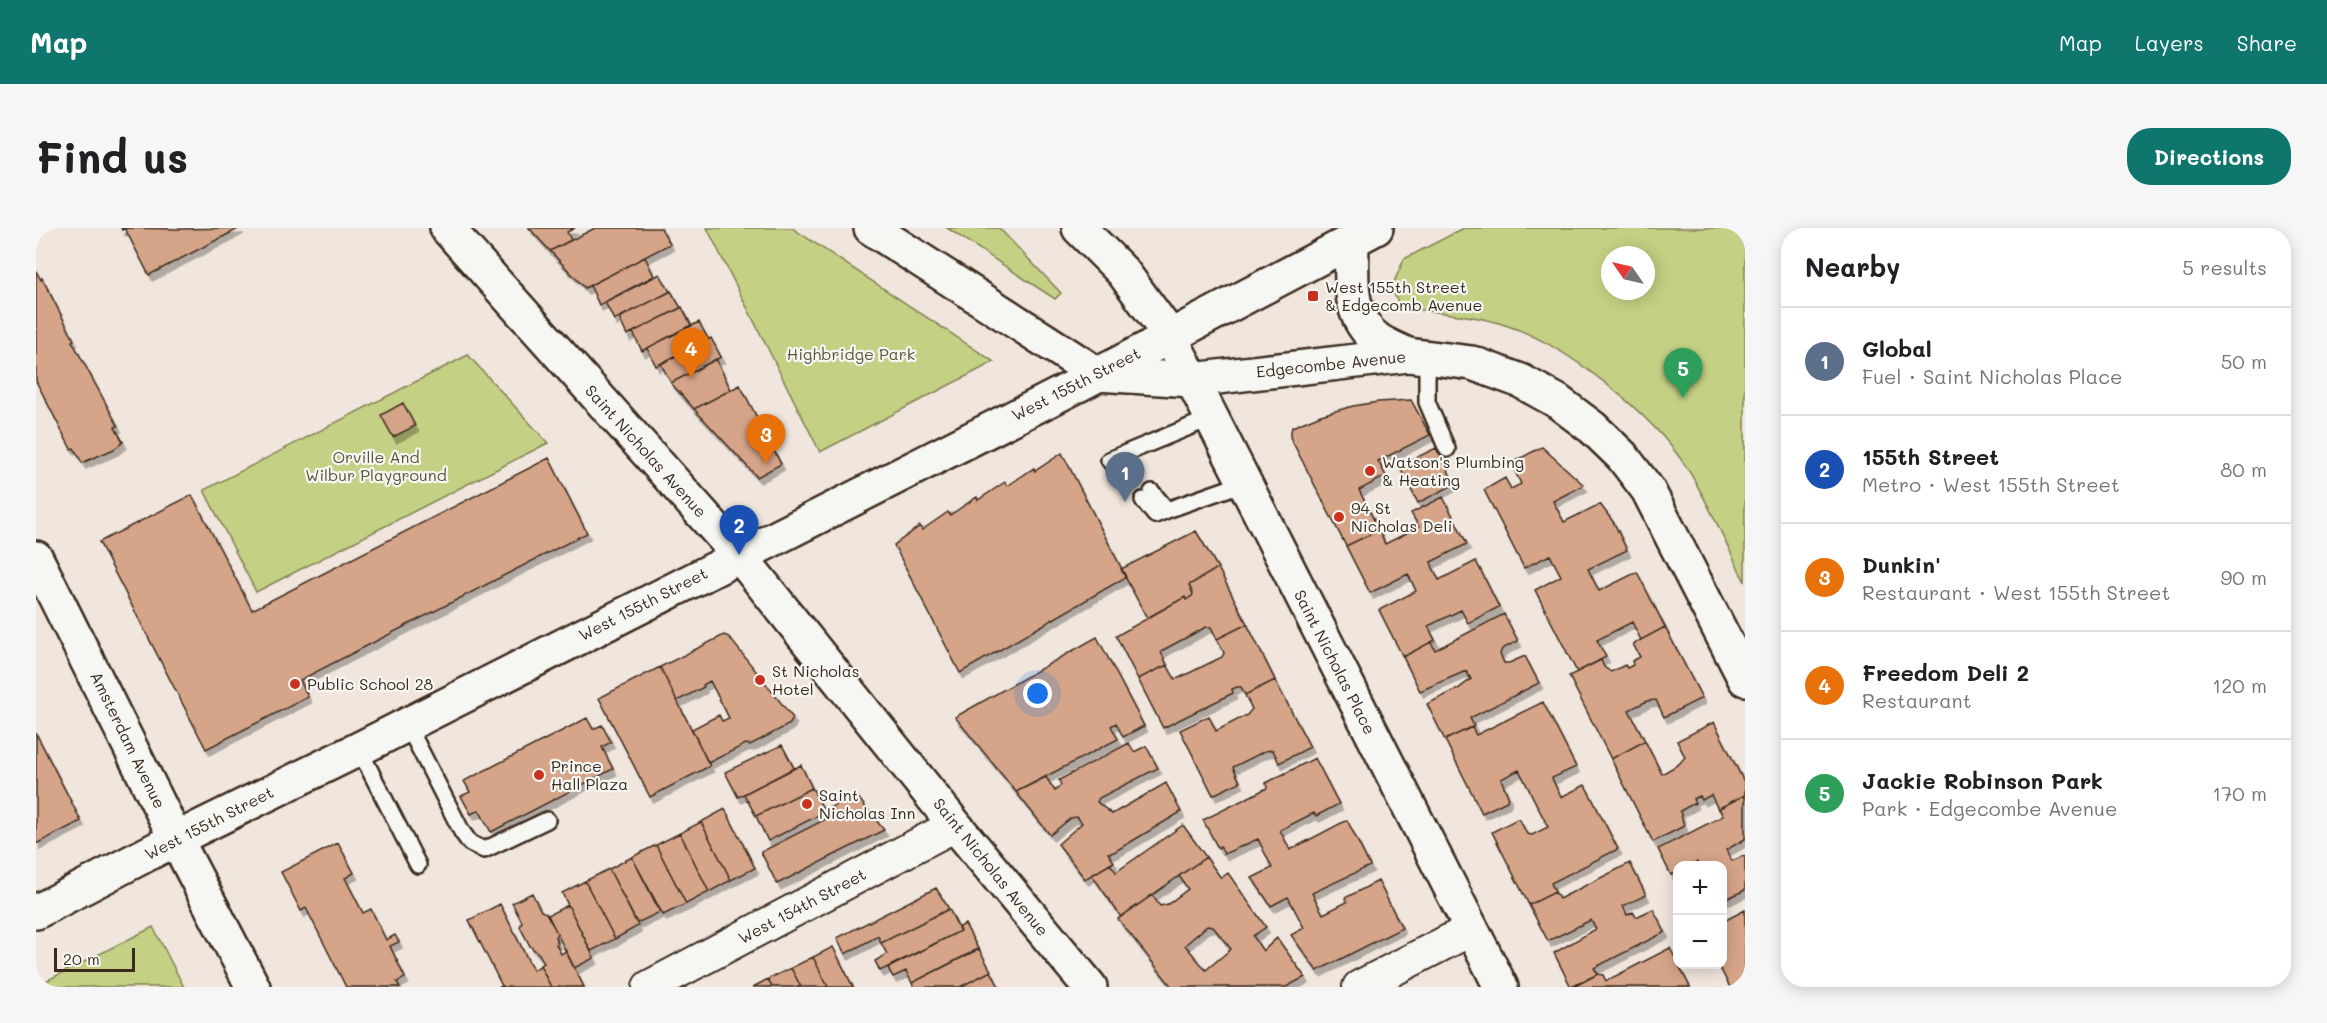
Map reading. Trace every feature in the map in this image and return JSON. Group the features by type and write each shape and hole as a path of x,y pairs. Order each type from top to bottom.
{"main road":[{"name":"Saint Nicholas Avenue","path":"447,228 739,555 955,825 1090,987"},
{"name":"Edgecombe Avenue","path":"871,228 1097,374 1192,380 1417,356 1472,363 1521,381 1557,401 1593,428 1622,456 1648,490 1745,679"},
{"name":"Saint Nicholas Place","path":"1079,228 1123,272 1170,336 1502,987"},
{"name":"West 155th Street","path":"36,912 1097,374 1364,234"},
{"path":"1364,234 1353,304 1364,326 1378,340 1417,356"},
{"name":"Amsterdam Avenue","path":"36,558 176,839 253,987"}],"street":[{"name":"West 154th Street","path":"649,987 955,825"},
{"path":"1359,987 1472,929"}],"lane":[{"path":"1417,356 1427,402 1447,449"},
{"path":"1120,461 1211,418"},
{"path":"1147,496 1167,510 1244,483"},
{"path":"407,724 462,832 470,843 483,850 547,820"},
{"path":"359,749 418,865"}],"green space":[{"name":"Highbridge Park","path":"707,228 792,228 994,362 820,452"},
{"path":"947,228 999,228 1061,293 1055,299"},
{"path":"1464,228 1745,228 1745,582 1710,509 1687,468 1672,447 1652,426 1606,383 1580,364 1529,334 1480,318 1401,307 1391,289 1404,259"},
{"name":"Orville And Wilbur Playground","path":"468,355 548,443 256,592 204,490"},
{"path":"153,927 184,987 36,987 36,986"}],"building":[{"path":"121,228 240,228 149,275 125,229"},
{"path":"529,228 575,228 567,232 571,240 550,251"},
{"path":"595,228 661,228 670,244 585,288 550,251"},
{"path":"645,257 654,276 599,305 590,285"},
{"path":"36,271 41,280 42,278 74,340 72,341 118,426 115,427 123,442 114,449 82,463 74,448 71,449 36,381"},
{"path":"660,274 670,292 614,320 605,302"},
{"path":"671,291 681,308 627,335 619,318"},
{"path":"682,307 691,325 642,351 633,332"},
{"path":"699,322 708,339 656,366 647,348"},
{"path":"711,338 721,357 671,383 661,364"},
{"path":"716,359 731,390 694,409 671,383"},
{"path":"740,385 781,464 757,477 694,409"},
{"path":"1411,400 1430,435 1378,461 1386,476 1359,490 1379,530 1346,546 1290,437 1292,427 1321,415 1353,406"},
{"path":"403,403 415,426 393,437 381,415"},
{"path":"1542,447 1584,485 1553,501 1564,522 1600,504 1614,523 1627,550 1588,569 1599,591 1637,572 1665,627 1641,640 1632,622 1597,640 1606,657 1577,672 1535,590 1561,576 1550,555 1524,568 1484,490 1505,478 1511,489 1521,484 1511,463"},
{"path":"1436,448 1455,484 1418,503 1399,466"},
{"path":"1062,453 1126,577 960,673 894,545 920,526 922,530 948,512 950,515 1005,482 1007,486"},
{"path":"549,458 587,533 300,680 308,697 206,749 99,542 192,495 252,610"},
{"path":"1443,497 1467,544 1431,562 1439,580 1476,561 1499,607 1468,623 1461,610 1428,626 1435,640 1403,657 1379,610 1416,591 1408,574 1370,593 1346,546 1379,530 1385,544 1419,527 1411,513"},
{"path":"1196,531 1218,568 1189,585 1192,596 1186,600 1185,597 1147,618 1121,569"},
{"path":"1218,568 1247,624 1217,639 1211,627 1206,627 1161,652 1167,665 1138,679 1116,636 1185,597 1186,600 1192,596 1189,585"},
{"path":"1504,614 1518,641 1502,649 1500,654 1504,663 1525,656 1539,683 1470,718 1474,726 1445,740 1427,704 1458,689 1471,679 1466,671 1420,691 1403,657 1431,642 1435,650"},
{"path":"1247,624 1275,680 1245,695 1241,687 1232,689 1233,693 1163,728 1138,679 1167,665 1175,679 1179,678 1222,657 1224,653 1217,639"},
{"path":"1665,627 1702,698 1664,717 1656,700 1647,701 1629,710 1645,741 1611,759 1569,676 1601,660 1604,667 1611,672 1625,665 1627,668 1633,665 1632,661 1640,657 1633,644"},
{"path":"724,635 729,637 793,718 790,724 708,763 692,729 719,715 722,721 729,718 710,681 703,685 704,687 677,701 660,667"},
{"path":"1097,637 1144,726 1123,737 1116,723 1111,726 1118,739 1016,792 955,717"},
{"path":"660,667 710,766 650,797 599,698"},
{"path":"1275,680 1310,747 1279,763 1273,750 1265,751 1233,767 1240,782 1213,795 1180,730 1209,716 1216,731 1247,715 1252,709 1245,695"},
{"path":"1543,702 1576,767 1552,778 1561,797 1585,785 1618,849 1551,883 1555,892 1529,905 1492,832 1517,819 1520,820 1527,834 1532,835 1548,827 1519,770 1501,779 1508,796 1507,801 1482,813 1445,740 1472,727 1476,735"},
{"name":"Prince Hall Plaza","path":"587,718 593,729 602,725 611,742 602,747 613,769 491,832 479,810 471,814 461,796 470,792 464,781"},
{"path":"1714,722 1745,784 1745,795 1718,809 1711,795 1702,800 1700,796 1693,799 1695,803 1680,811 1684,826 1653,842 1611,759 1645,741 1662,774 1679,764 1685,757 1677,741"},
{"path":"36,733 81,821 36,844"},
{"path":"1129,743 1134,752 1146,746 1158,768 1099,798 1097,802 1112,814 1166,783 1181,812 1114,852 1108,853 1114,862 1085,879 1058,844 1082,823 1077,817 1071,818 1050,835 1016,792 1046,777 1055,791 1061,785 1059,780"},
{"path":"782,745 794,768 738,797 725,772"},
{"path":"1315,758 1339,804 1316,816 1314,813 1280,830 1290,850 1347,820 1370,866 1312,893 1323,914 1347,902 1345,898 1378,881 1402,928 1317,971 1291,935 1304,928 1288,897 1271,906 1252,878 1272,868 1258,839 1224,854 1220,846 1218,848 1203,820 1267,788 1266,783"},
{"path":"801,765 812,788 756,816 744,794"},
{"path":"812,788 825,812 768,841 756,816"},
{"path":"856,795 884,830 777,884 761,852 830,817 827,809"},
{"path":"1745,795 1745,839 1726,850 1732,861 1745,857 1745,890 1727,899 1727,861 1673,861 1673,874 1671,875 1658,849 1723,816 1719,808"},
{"path":"725,809 755,868 731,880 701,822"},
{"path":"701,822 731,880 709,892 680,833"},
{"path":"1183,825 1206,857 1121,917 1092,875 1110,864 1116,872"},
{"path":"680,833 709,892 686,904 656,845"},
{"path":"338,843 354,873 345,878 363,913 371,909 386,940 395,935 399,942 390,946 405,978 397,982 400,987 346,987 306,908 301,911 281,872"},
{"path":"656,845 686,904 663,915 632,857"},
{"path":"632,857 660,912 637,923 609,869"},
{"path":"1206,857 1221,878 1228,873 1266,927 1253,936 1263,951 1277,938 1305,977 1286,987 1172,987 1118,919 1152,895 1160,906 1168,904 1188,889 1179,876","holes":["1207,926 1213,927 1231,949 1206,970 1185,945"]},
{"path":"1630,863 1646,895 1623,906 1627,915 1633,912 1636,917 1653,909 1665,932 1594,968 1598,974 1571,987 1554,953 1596,929 1591,920 1548,941 1529,905 1555,892 1559,899"},
{"path":"609,869 638,926 615,939 585,881"},
{"path":"585,881 615,939 591,951 562,893"},
{"path":"936,888 949,909 881,943 878,936 845,954 837,938"},
{"path":"532,893 541,911 546,913 557,933 555,937 558,943 556,944 561,954 566,951 584,987 551,987 540,965 544,963 539,954 530,946 520,927 522,922 512,903"},
{"path":"500,904 533,970 540,966 551,987 499,987 502,986 469,920"},
{"path":"568,905 594,958 574,968 548,915"},
{"path":"949,909 960,931 880,971 875,961 887,954 881,943"},
{"path":"1745,910 1745,987 1730,987 1721,969 1727,969 1727,919"},
{"path":"965,924 978,949 912,983 906,971 893,977 888,968 960,931 958,928"},
{"path":"833,947 853,987 828,987 813,957"},
{"path":"1670,948 1673,954 1673,969 1681,969 1690,987 1573,987 1598,974 1603,975 1606,981"},
{"path":"979,949 991,971 960,987 914,987 912,983"},
{"path":"813,957 828,987 801,987 791,968"},
{"path":"791,968 801,987 772,987 768,979"},
{"path":"991,971 999,987 960,987"},
{"path":"768,979 772,987 753,987"}],"place":[{"name":"West 155th Street & Edgecomb Avenue","path":"1313,296"},
{"name":"Freedom Deli 2","path":"691,378"},
{"name":"Jackie Robinson Park","path":"1683,398"},
{"name":"Dunkin'","path":"766,464"},
{"name":"Watson's Plumbing & Heating","path":"1370,471"},
{"name":"Global","path":"1125,502"},
{"name":"94 St Nicholas Deli","path":"1339,517"},
{"name":"155th Street","path":"739,555"},
{"name":"St Nicholas Hotel","path":"760,680"},
{"name":"Public School 28","path":"295,684"},
{"name":"Prince Hall Plaza","path":"539,775"},
{"name":"Saint Nicholas Inn","path":"807,804"}]}
